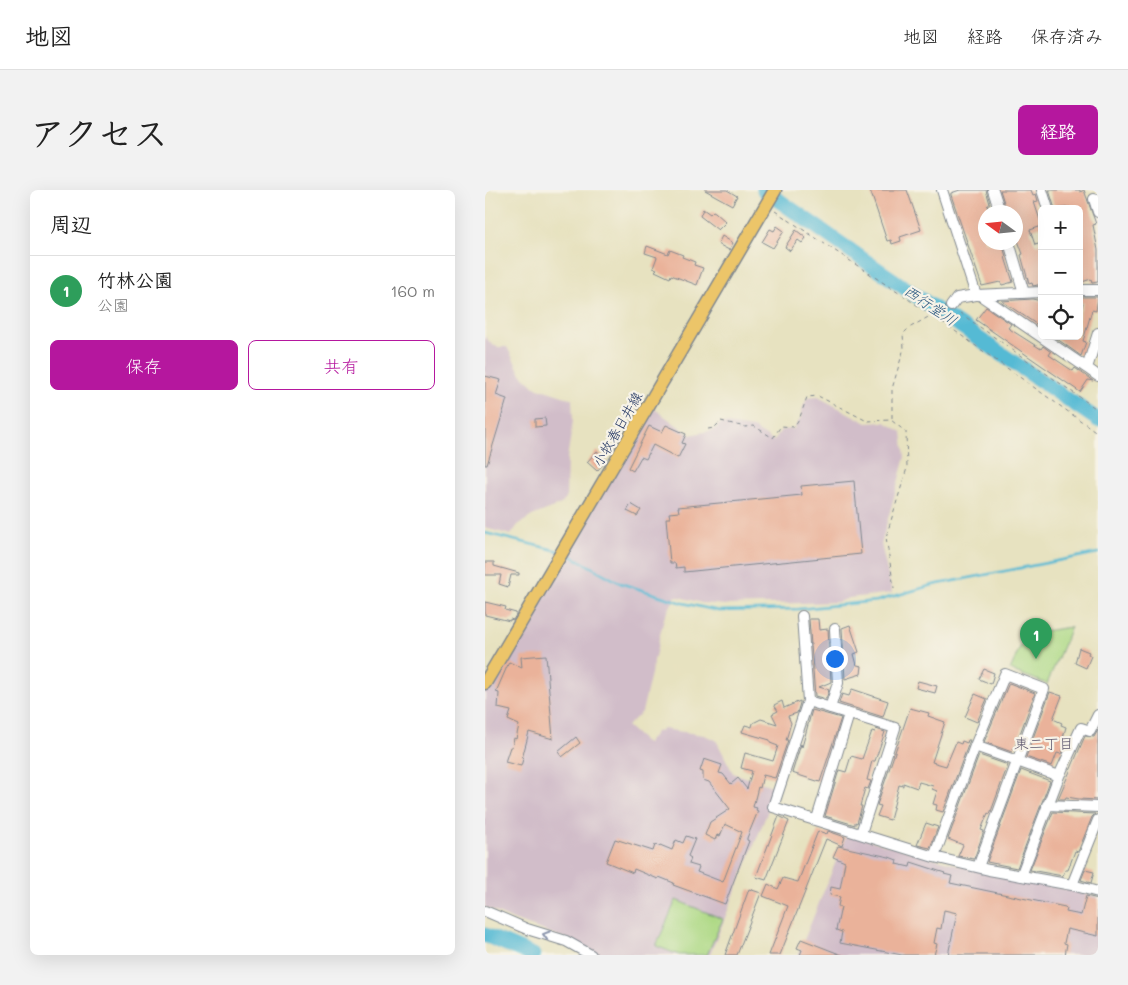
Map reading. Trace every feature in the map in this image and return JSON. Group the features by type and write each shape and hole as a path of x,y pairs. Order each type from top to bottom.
{"main road":[{"name":"小牧春日井線","path":"485,683 775,190"}],"street":[{"path":"942,190 978,295 1098,376"},
{"path":"993,190 998,205"},
{"path":"1042,190 1047,205"},
{"path":"1094,196 1098,212"},
{"path":"1011,250 1024,293"},
{"path":"1083,290 1098,290"},
{"path":"951,306 957,298 1038,292"},
{"path":"1087,368 1098,333"},
{"path":"802,616 808,702 773,806 934,857 1098,892"},
{"path":"830,708 838,683 835,629"},
{"path":"934,857 975,746 1005,674 1044,689 978,867"},
{"path":"808,702 895,728 861,833"},
{"path":"817,820 849,714"},
{"path":"1021,876 1047,805 1081,728 1090,731 1098,715"},
{"path":"975,746 1059,776"},
{"path":"1047,805 1098,807"},
{"path":"1072,885 1096,832 1098,820"},
{"path":"485,911 527,929 566,941 591,955"}],"path":[{"path":"766,205 931,316 1098,433"},
{"path":"951,306 1098,410"},
{"path":"891,420 892,389 904,348 903,334 909,328 931,316"},
{"path":"708,429 713,428 721,421 754,426 773,438 781,426 794,427 800,417 807,397 818,396 867,421 891,420 906,432 907,468 886,537 894,588"}],"shaded area":[{"path":"485,336 492,345 507,347 521,374 535,387 572,399 573,421 567,459 566,499 561,504 532,516 518,525 511,535 485,528"},
{"path":"818,397 867,423 885,422 902,432 905,457 881,544 892,593 849,598 838,602 726,605 702,603 676,596 664,618 642,712 627,726 647,744 656,732 663,729 704,735 716,740 733,773 772,786 774,790 769,808 710,955 598,955 573,941 513,920 485,907 485,692 652,407 690,435 714,430 721,423 753,428 774,441 781,430 794,429 801,417 801,412 807,398"},
{"path":"847,834 998,876 1098,897 1098,955 798,955"}],"green space":[{"path":"1071,627 1047,684 1010,670 1020,647 1044,631"},
{"path":"676,900 723,919 707,955 679,955 656,946"}],"building":[{"path":"705,190 727,190 737,196 732,205"},
{"path":"870,190 907,190 921,230 900,237 901,241 892,244 891,240 887,241"},
{"path":"960,190 986,190 990,204 978,205 978,250 1004,250 1013,282 1002,285 1000,282 982,286 951,193"},
{"path":"1000,190 1031,190 1033,195 1036,194 1038,201 1034,202 1038,214 1038,227 1030,230 1035,245 1038,244 1038,285 1033,286 1032,283 1029,284 1021,255 1023,254 1023,205 1005,205"},
{"path":"1049,190 1080,190 1080,192 1084,190 1096,224 1093,225 1098,250 1098,282 1092,283 1091,279 1083,282 1083,205 1054,205"},
{"path":"703,209 710,214 713,211 715,212 726,222 718,230 700,216"},
{"path":"777,226 784,231 773,248 762,242 770,229 774,231"},
{"path":"796,230 806,238 802,243 798,240 790,251 785,247"},
{"path":"722,236 733,243 729,250 718,244"},
{"path":"647,246 668,254 670,250 683,255 682,257 695,262 694,265 703,268 697,285 671,275 670,278 655,271 657,269 653,268 657,257 645,253"},
{"path":"1083,297 1098,297 1096,311 1092,310 1083,341 1086,342 1081,356 1059,340 1083,340"},
{"path":"1038,300 1038,325 1002,301"},
{"path":"986,307 1011,324 1008,328 1041,349 1043,346 1051,352 1049,355 1073,371 1075,368 1093,381 1088,380 1080,392 976,320"},
{"path":"485,376 501,380 496,395 507,399 487,465 485,465"},
{"path":"545,418 546,426 535,427 535,419"},
{"path":"666,425 686,434 682,443 685,444 678,458 653,445 646,459 641,457 633,471 628,468 649,426 662,432"},
{"path":"597,451 607,460 597,471 587,462"},
{"path":"854,481 861,554 684,572 684,567 676,568 675,563 670,563 666,518 670,518 669,513 679,512 678,507 802,495 801,486"},
{"path":"631,504 641,510 637,516 627,511"},
{"path":"485,562 494,562 494,566 519,573 519,575 511,575 508,587 499,584 501,575 485,575"},
{"path":"485,602 506,607 505,610 516,613 516,615 510,621 485,615"},
{"path":"809,619 818,619 819,630 828,629 831,682 819,687 829,690 826,699 815,696"},
{"path":"850,625 859,652 854,654 857,665 862,666 861,674 845,679 842,628"},
{"path":"1079,648 1089,652 1088,654 1091,656 1086,668 1075,663"},
{"path":"546,655 553,739 529,732 521,766 505,762 514,738 516,739 519,725 508,720 511,711 498,708 499,693 496,692 509,662 522,668 521,657"},
{"path":"984,669 994,673 991,684 979,679"},
{"path":"918,681 937,686 935,693 916,688"},
{"path":"1009,683 1035,693 1012,752 984,742"},
{"path":"852,689 888,701 883,717 839,703 842,694 849,696"},
{"path":"1050,692 1062,696 1053,719 1066,727 1062,741 1066,743 1061,754 1057,753 1052,766 1026,757"},
{"path":"975,694 987,699 977,722 965,717"},
{"path":"782,701 784,708 800,701 800,703 797,713 788,716 791,723 786,740 788,740 775,778 763,775 760,788 758,787 753,807 757,808 756,810 758,811 747,838 749,841 725,904 673,885 674,883 659,877 658,879 634,869 633,873 606,862 615,839 653,851 655,845 672,850 676,840 683,843 686,836 695,839 688,856 691,858 689,864 699,867 697,872 723,882 742,832 725,824 720,836 717,835 715,840 705,835 710,822 730,809 709,782 703,780 703,772 700,771 704,759 722,765 719,773 723,774 731,784 738,778 747,789 752,771 741,768 745,753 773,761 778,746 770,743 770,740 742,732 745,725 752,727 753,723 761,719 777,724 772,714 778,711 774,705"},
{"path":"910,708 929,713 928,716 945,722 932,762 946,766 956,742 961,744 962,741 967,743 970,740 943,812 936,810 937,805 933,804 937,791 932,789 933,786 919,782 917,788 903,783 903,786 899,785 890,820 877,816 881,806 877,805"},
{"path":"812,710 841,718 820,782 792,773 801,744 802,747"},
{"path":"876,729 885,732 875,761 872,761 867,780 871,781 868,789 865,788 857,823 855,822 855,825 825,816 839,770 846,772 851,756 862,759 872,731 875,732"},
{"path":"1098,730 1098,800 1066,797 1065,799 1058,799 1085,736 1094,737"},
{"path":"576,737 580,743 562,757 558,752"},
{"path":"979,755 1008,765 990,814 988,813 981,830 984,831 974,859 958,856 963,845 948,839"},
{"path":"1021,770 1050,781 1017,868 987,862"},
{"path":"1053,812 1095,814 1092,817 1078,852 1075,851 1068,870 1065,870 1063,876 1030,870"},
{"path":"779,816 789,821 766,880 756,877"},
{"path":"926,823 938,827 930,848 917,845"},
{"path":"818,831 827,834 828,831 845,837 842,846 826,839 780,955 769,955 788,906 763,896 768,884 778,889 783,878 798,882"},
{"path":"838,846 889,857 897,860 896,864 910,867 911,862 952,876 950,883 1065,907 1067,909 1066,912 1081,915 1086,896 1098,899 1098,936 1067,929 1064,943 1067,944 1065,955 948,955 957,913 944,910 941,929 937,928 934,943 937,944 934,955 902,955 840,943 842,932 836,930 841,907 838,906 840,897 830,895 831,887 840,889 845,862 833,857"},
{"path":"1085,870 1094,872 1091,883 1081,880"},
{"path":"749,889 761,893 737,955 725,955"},
{"path":"801,939 842,955 800,955 802,950 797,948"}],"waterway":[{"name":"西行堂川","path":"764,190 1098,420"},
{"path":"485,533 559,551"},
{"path":"566,553 620,583 683,603 719,611 799,609 877,601 933,585 1098,553"},
{"path":"485,935 533,955"}],"place":[{"name":"竹林公園","path":"1036,659"}],"district":[{"name":"東二丁目","path":"1044,743"}]}
